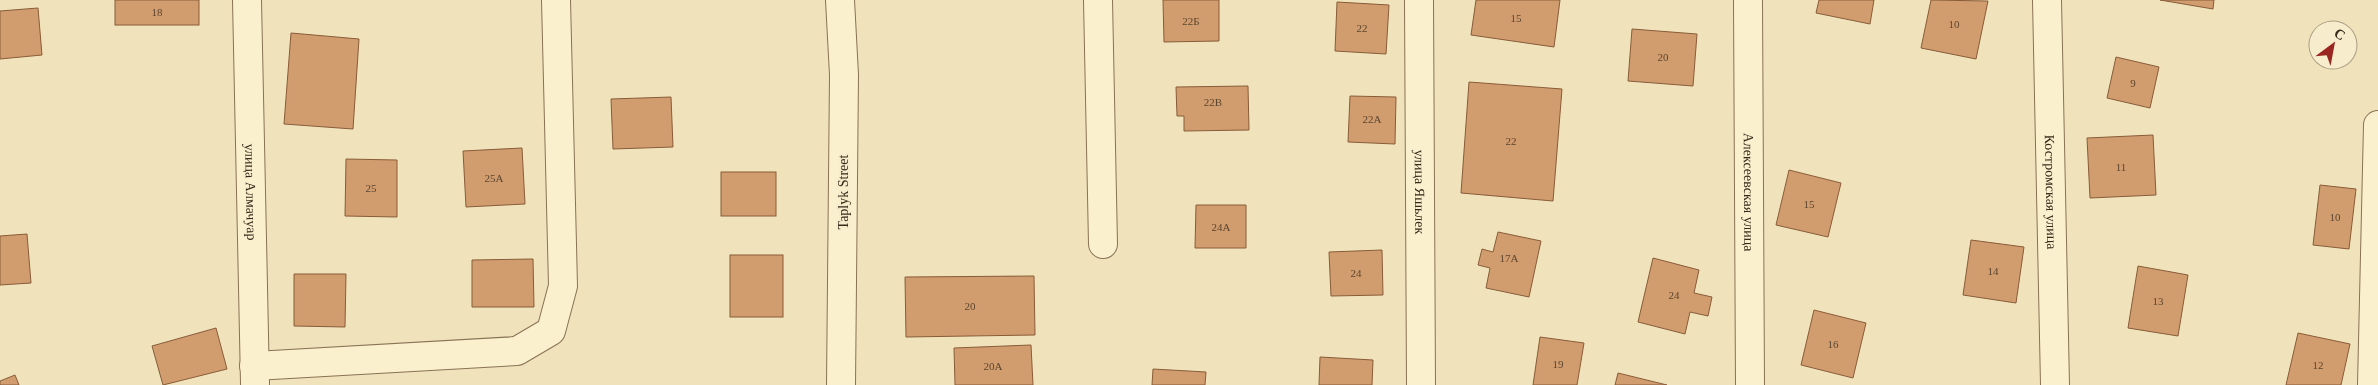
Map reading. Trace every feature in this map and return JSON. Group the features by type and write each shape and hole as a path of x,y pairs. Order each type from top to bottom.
{"street":[{"name":"улица Алмачуар","path":"247,0 254,375"},
{"path":"254,375 517,351 551,331 563,286 556,0"},
{"name":"Taplyk Street","path":"840,0 844,75 841,385"},
{"path":"1098,0 1103,244"},
{"name":"улица Яшьлек","path":"1419,0 1422,385"},
{"name":"Алексеевская улица","path":"1748,0 1750,385"},
{"name":"Костромская улица","path":"2048,0 2055,385"},
{"path":"2372,385 2378,125"}],"building":[{"path":"115,0 199,0 199,25 115,25"},
{"path":"1163,0 1219,0 1219,41 1164,42"},
{"path":"1476,0 1560,0 1554,47 1471,35"},
{"path":"1819,0 1874,0 1870,24 1816,13"},
{"path":"1931,0 1988,1 1976,59 1921,48"},
{"path":"2160,0 2214,0 2213,9"},
{"path":"1337,2 1389,5 1386,54 1335,51"},
{"path":"38,8 42,55 0,59 0,11"},
{"path":"1632,29 1697,34 1693,86 1628,81"},
{"path":"291,33 359,39 353,129 284,124"},
{"path":"2116,57 2159,67 2150,108 2107,98"},
{"path":"1469,82 1562,89 1553,201 1461,193"},
{"path":"1248,86 1249,130 1184,131 1184,116 1177,116 1176,87"},
{"path":"1350,96 1396,97 1395,144 1348,142"},
{"path":"671,97 673,147 613,149 611,99"},
{"path":"2153,135 2156,195 2090,198 2087,138"},
{"path":"522,148 525,204 466,207 463,151"},
{"path":"346,159 397,160 397,217 345,216"},
{"path":"1789,170 1841,183 1828,237 1776,225"},
{"path":"721,172 776,172 776,216 721,216"},
{"path":"2320,185 2356,189 2349,249 2313,245"},
{"path":"1196,205 1246,205 1246,248 1195,248"},
{"path":"1498,232 1541,241 1529,297 1486,288 1490,268 1478,265 1482,249 1493,252"},
{"path":"27,234 31,283 0,285 0,236"},
{"path":"1971,240 2024,247 2016,303 1963,295"},
{"path":"1382,250 1383,295 1331,296 1329,252"},
{"path":"730,255 783,255 783,317 730,317"},
{"path":"1653,258 1699,270 1694,293 1712,297 1708,316 1690,312 1685,334 1638,322"},
{"path":"533,259 534,307 472,307 472,260"},
{"path":"2138,266 2188,275 2178,336 2128,328"},
{"path":"294,274 346,274 345,327 294,326"},
{"path":"1034,276 1035,335 906,337 905,277"},
{"path":"1814,310 1866,323 1853,378 1801,365"},
{"path":"216,328 227,369 163,385 152,346"},
{"path":"2298,333 2350,344 2341,385 2286,385"},
{"path":"1540,337 1584,343 1577,385 1533,385"},
{"path":"1031,345 1033,385 955,385 954,348"},
{"path":"1320,357 1373,360 1372,385 1319,385"},
{"path":"1153,369 1206,372 1205,385 1152,385"},
{"path":"1618,373 1667,385 1615,385"},
{"path":"15,375 19,385 0,385 0,381"}]}
